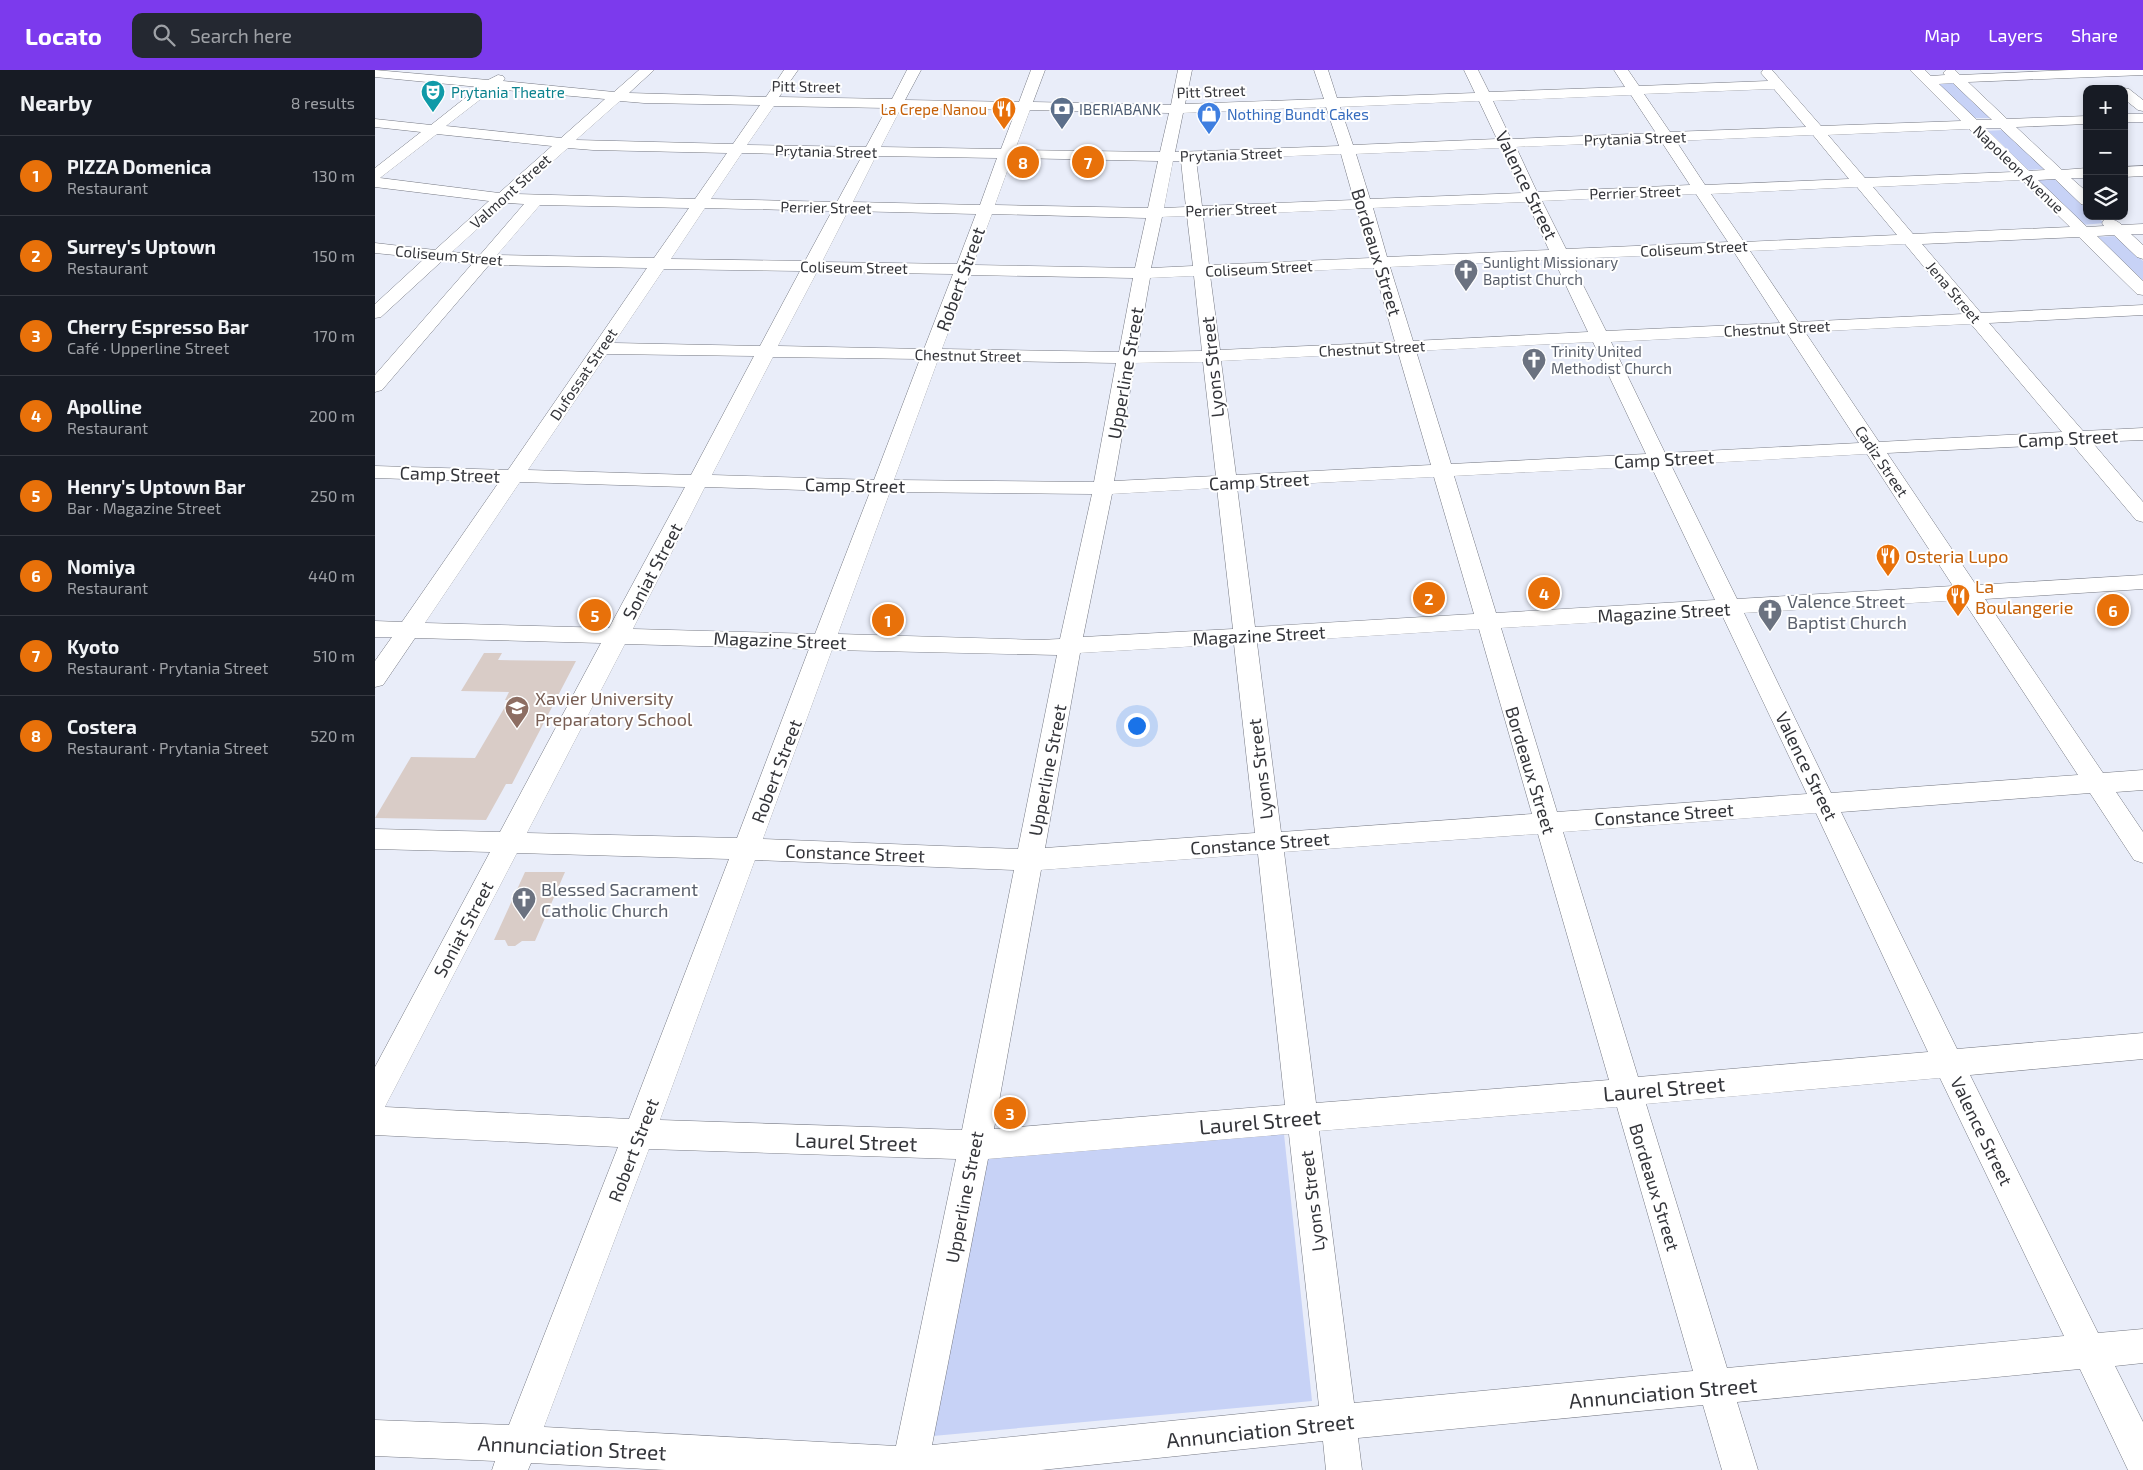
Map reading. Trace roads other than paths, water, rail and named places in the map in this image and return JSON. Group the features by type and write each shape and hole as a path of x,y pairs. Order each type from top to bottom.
{"street":[{"path":"375,175 509,70"},
{"name":"Valmont Street","path":"375,313 501,198 647,70"},
{"name":"Dufossat Street","path":"375,679 791,70"},
{"name":"Soniat Street","path":"375,1097 914,70"},
{"name":"Robert Street","path":"515,1457 639,1134 1038,70"},
{"name":"Upperline Street","path":"910,1468 975,1145 1070,646 1129,358 1142,273 1154,212 1177,157 1177,109 1185,70"},
{"name":"Bordeaux Street","path":"1321,70 1381,262 1740,1470"},
{"name":"Valence Street","path":"1471,70 1949,1064 2143,1461"},
{"name":"Cadiz Street","path":"1621,70 2143,853"},
{"name":"Jena Street","path":"1766,70 2143,515"},
{"path":"2099,71 2116,85"},
{"path":"1922,75 2143,71"},
{"name":"Pitt Street","path":"375,73 401,73 617,97 1177,109 1778,85"},
{"path":"378,87 401,73"},
{"name":"Napoleon Avenue","path":"1951,74 2083,197"},
{"name":"Napoleon Avenue","path":"1922,75 2143,290"},
{"path":"2128,95 2143,106"},
{"path":"2128,118 2143,118"},
{"name":"Prytania Street","path":"375,123 562,144 1177,157 2083,120"},
{"name":"Lyons Street","path":"1177,157 1194,211 1344,1470"},
{"path":"2128,172 2143,171"},
{"name":"Perrier Street","path":"375,182 501,198 535,200 1154,212 2083,173"},
{"path":"375,386 535,200"},
{"path":"2107,220 2143,254"},
{"name":"Coliseum Street","path":"375,248 484,260 1142,273 2143,229"},
{"name":"Chestnut Street","path":"601,348 1129,358 1211,356 2143,310"},
{"name":"Camp Street","path":"375,472 882,486 1103,488 2143,434"},
{"name":"Magazine Street","path":"375,629 1039,648 2143,582"},
{"name":"Constance Street","path":"375,839 746,849 1030,860 2143,780"},
{"name":"Laurel Street","path":"375,1122 639,1134 975,1145 1627,1092 2143,1046"},
{"name":"Annunciation Street","path":"375,1438 515,1457 910,1468 1339,1422 2143,1346"}],"place":[{"name":"Prytania Theatre","path":"433,113"},
{"name":"La Crepe Nanou","path":"1004,130"},
{"name":"IBERIABANK","path":"1062,130"},
{"name":"Nothing Bundt Cakes","path":"1209,135"},
{"name":"Costera","path":"1023,162"},
{"name":"Kyoto","path":"1088,162"},
{"name":"Sunlight Missionary Baptist Church","path":"1466,292"},
{"name":"Trinity United Methodist Church","path":"1534,381"},
{"name":"Osteria Lupo","path":"1888,577"},
{"name":"Apolline","path":"1544,593"},
{"name":"Surrey's Uptown","path":"1429,598"},
{"name":"Nomiya","path":"2113,610"},
{"name":"Henry's Uptown Bar","path":"595,615"},
{"name":"La Boulangerie","path":"1958,617"},
{"name":"PIZZA Domenica","path":"888,620"},
{"name":"Valence Street Baptist Church","path":"1770,632"},
{"name":"Xavier University Preparatory School","path":"517,729"},
{"name":"Blessed Sacrament Catholic Church","path":"524,920"},
{"name":"Cherry Espresso Bar","path":"1010,1113"}]}
